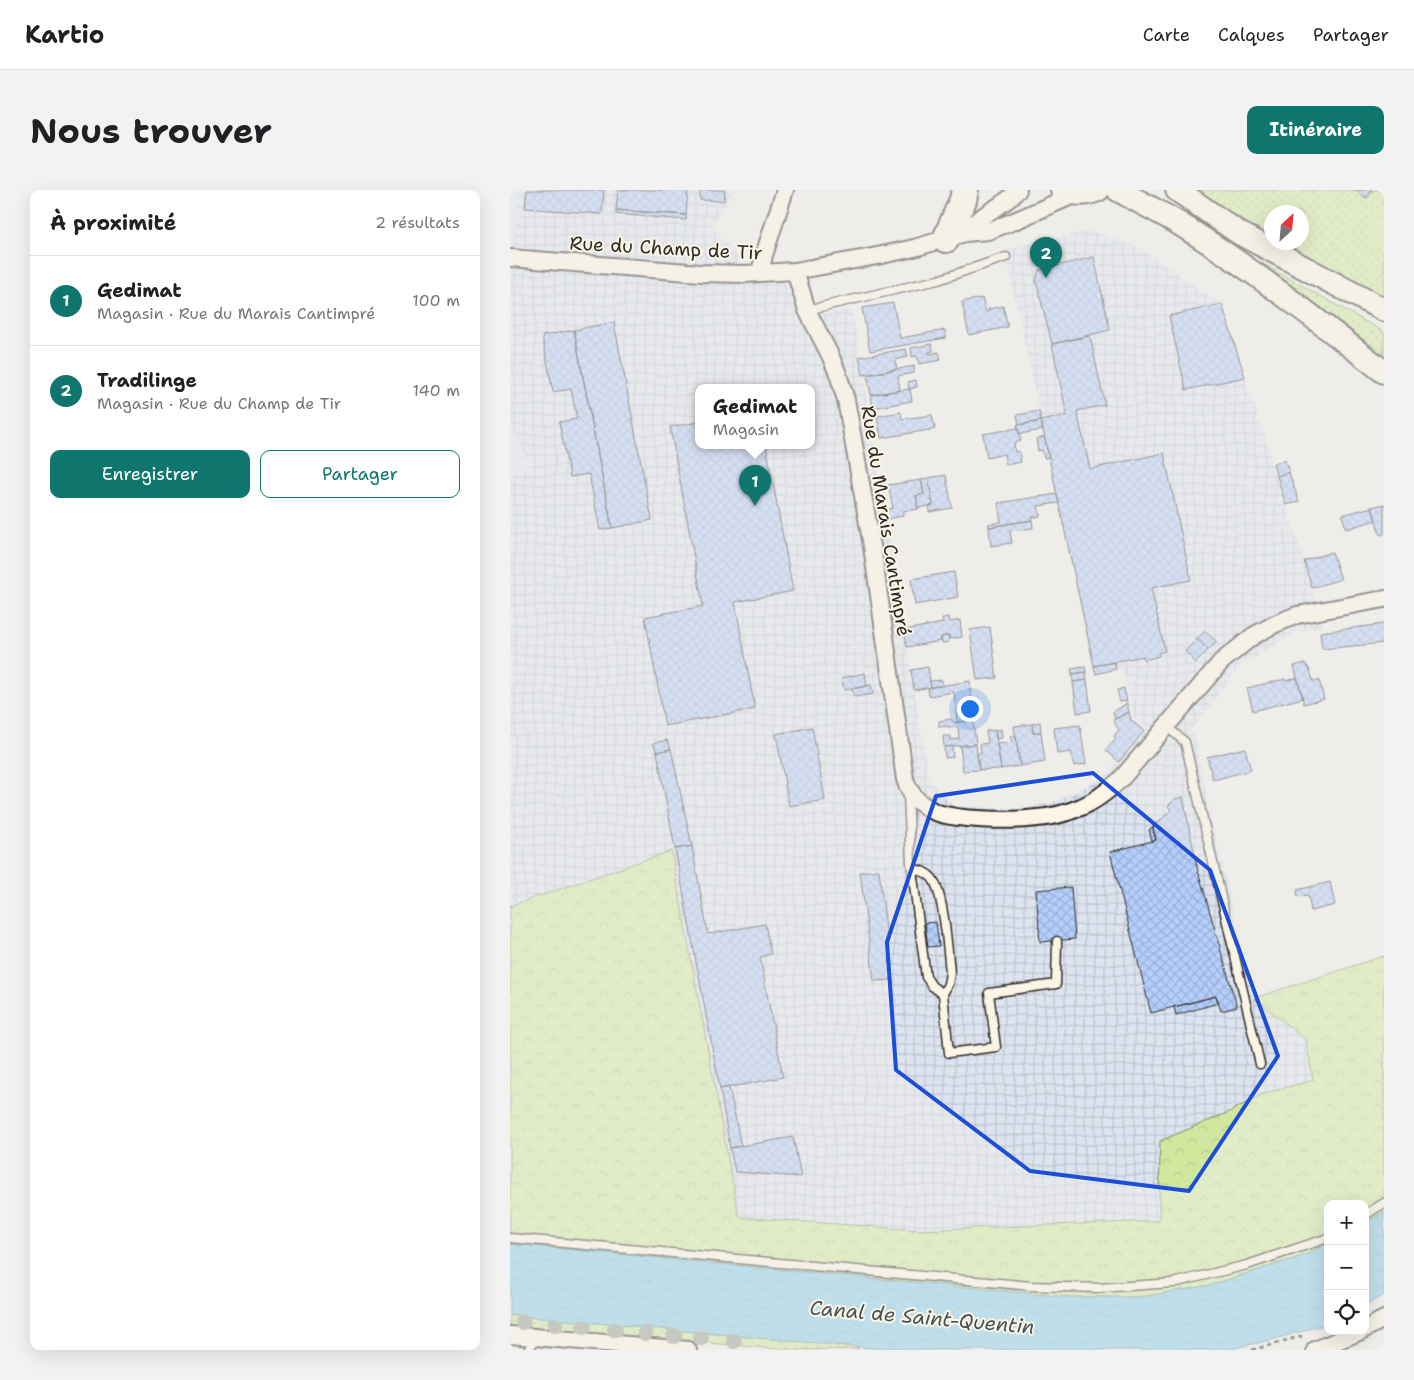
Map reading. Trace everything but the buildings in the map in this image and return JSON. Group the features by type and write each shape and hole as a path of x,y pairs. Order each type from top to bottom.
{"main road":[{"path":"956,236 965,190"},
{"path":"1118,190 1176,222 1230,257 1319,321 1384,372"},
{"path":"1177,190 1245,237 1384,310"}],"street":[{"path":"760,273 785,190"},
{"path":"956,236 999,207 1018,190"},
{"name":"Rue du Champ de Tir","path":"510,258 717,274 795,271 877,256 956,236 988,231 1079,191"},
{"name":"Rue du Marais Cantimpré","path":"795,271 807,310 831,357 846,400 872,546 907,787"},
{"path":"907,787 919,802 932,811 948,815 998,819 1036,818 1055,815 1081,807 1104,794 1127,773 1221,662 1241,645 1264,630 1297,615 1384,599"},
{"path":"510,1335 532,1344 688,1350"},
{"path":"1315,1350 1351,1335"}],"lane":[{"path":"807,310 938,280 1006,257"},
{"path":"1166,726 1185,742 1260,1064"},
{"path":"907,787 912,868 926,977 932,986 942,994"},
{"path":"912,868 931,876 940,891 950,973 942,994 949,1053 996,1047 990,993 1056,984 1057,941"},
{"path":"1369,1212 1384,1203"},
{"path":"510,1238 1031,1286 1099,1288 1173,1283 1247,1265 1324,1239"}],"path":[{"path":"1252,1350 1307,1335"}],"highlighted area":[{"path":"1093,773 1210,870 1278,1056 1189,1191 1030,1171 896,1070 887,942 936,796"}],"shaded area":[{"path":"510,190 519,190 511,285 510,285"},
{"path":"519,190 735,190 711,226 753,276 780,279 816,315 852,309 929,780 953,806 1020,809 1052,803 1102,779 1147,729 1133,717 1123,669 1095,675 1005,250 1089,231 1138,247 1222,304 1304,561 1323,627 1295,633 1240,666 1193,727 1209,809 1254,998 1306,1040 1314,1080 1263,1094 1227,1113 1188,1240 1127,1249 739,1217 671,851 510,906 510,476 530,467 510,422 510,285"},
{"path":"510,422 531,467 510,476"}],"green space":[{"path":"1197,190 1355,190 1368,198 1373,190 1384,190 1384,302 1288,250 1309,250 1309,205 1264,205 1264,236"},
{"path":"1260,262 1384,332 1384,355"},
{"path":"671,851 739,1217 919,1230 1159,1221 1160,1141 1227,1113 1263,1094 1313,1080 1306,1040 1254,998 1384,956 1384,1212 1369,1221 1369,1200 1324,1200 1324,1245 1303,1256 1211,1285 1141,1297 1067,1297 510,1244 510,906"},
{"path":"510,1315 858,1347 858,1349 790,1350 510,1326"}],"water":[{"path":"1384,1212 1384,1295 1369,1303 1369,1245 1369,1221"},
{"name":"Canal de Saint-Quentin","path":"510,1244 1067,1297 1141,1297 1211,1285 1303,1256 1324,1245 1324,1325 1226,1350 920,1350 885,1347 882,1349 510,1315"}],"place":[{"name":"Tradilinge","path":"1046,278"},
{"name":"Gedimat","path":"755,506"}]}
